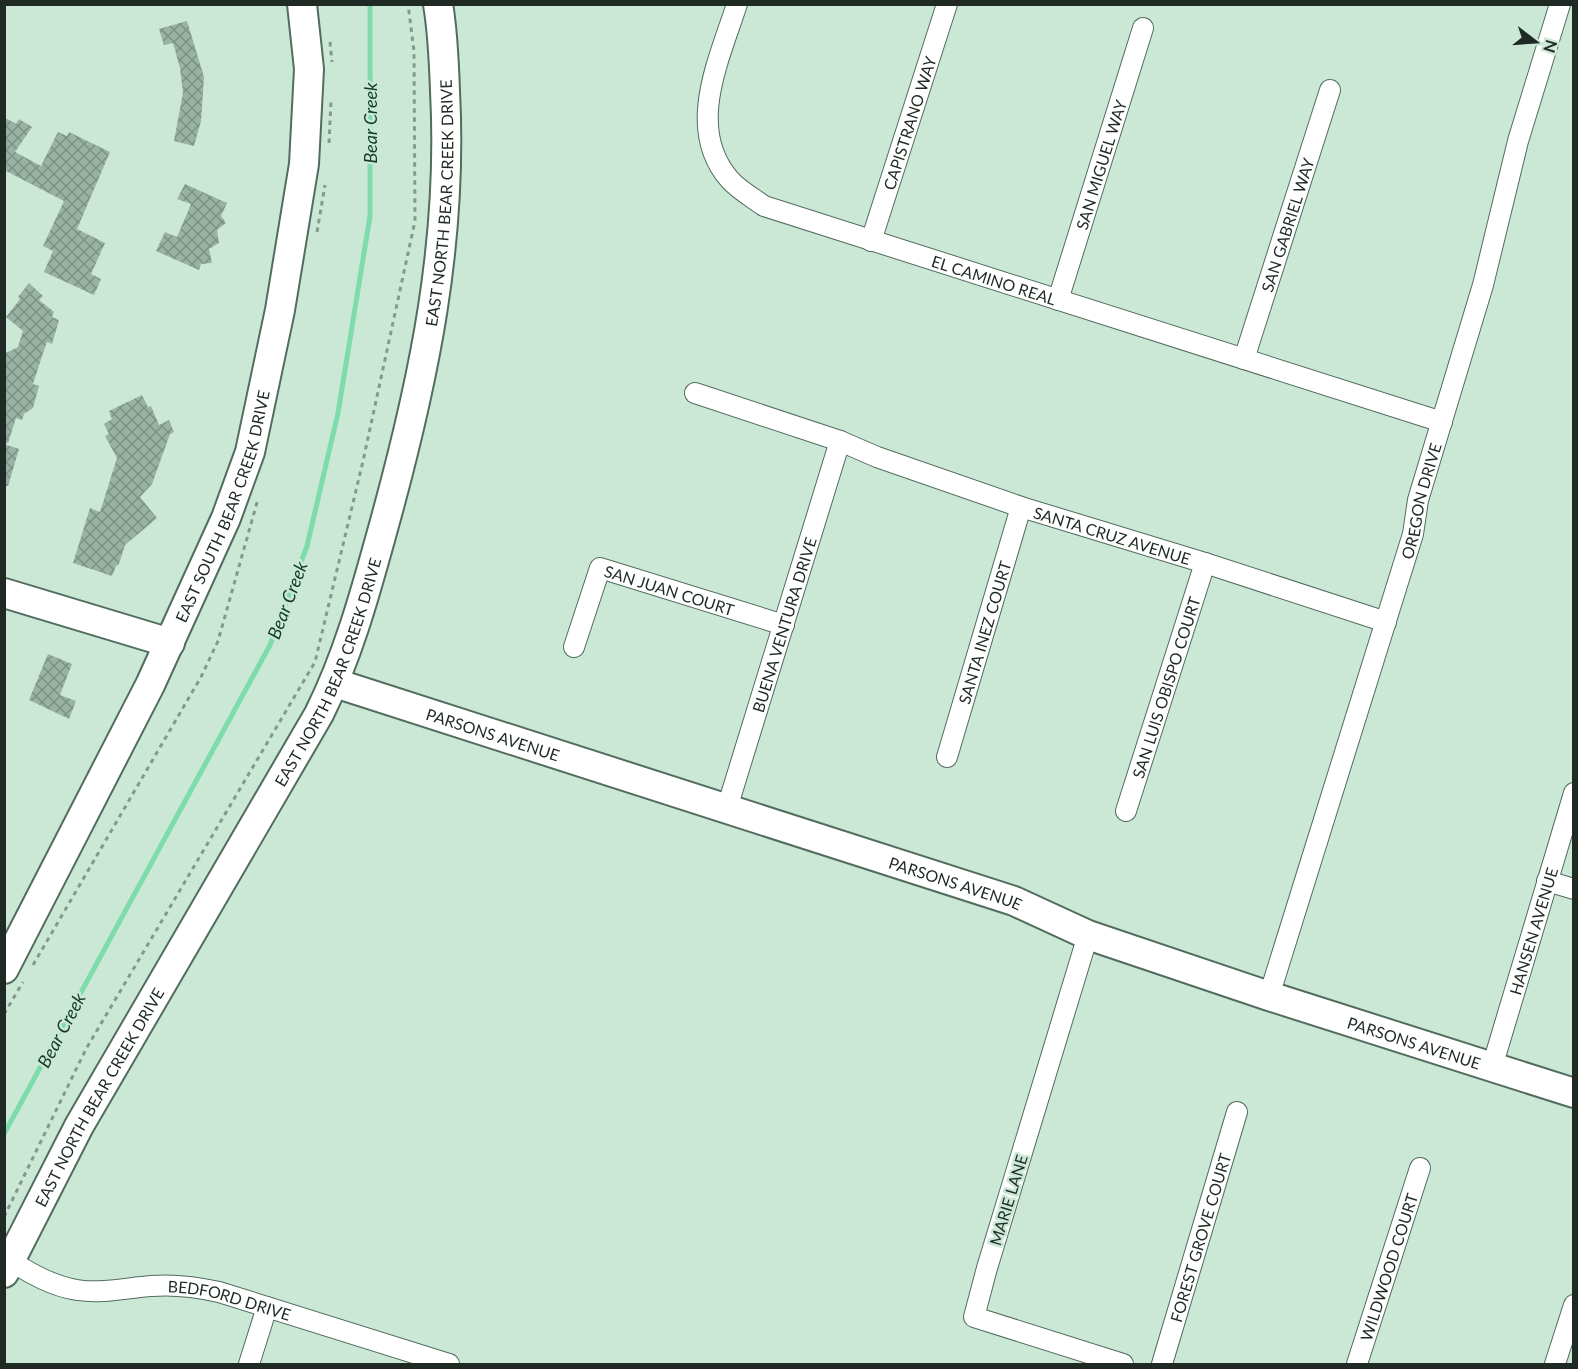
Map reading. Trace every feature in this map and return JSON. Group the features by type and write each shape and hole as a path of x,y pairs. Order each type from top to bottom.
{"street":[{"name":"EAST SOUTH BEAR CREEK DRIVE","path":"4,969 170,643 226,518 250,452 280,310 304,164 309,69 302,4"},
{"name":"EAST NORTH BEAR CREEK DRIVE","path":"7,1267 79,1126 319,714 334,683 363,602 394,490 424,365 436,298 444,230 448,140 442,27 438,4"},
{"name":"EL CAMINO REAL","path":"737,4 707,104 708,134 717,161 731,182 764,206 1442,422"},
{"name":"CAPISTRANO WAY","path":"871,241 947,4"},
{"name":"OREGON DRIVE","path":"1269,996 1413,534 1418,500 1486,276 1518,141 1560,4"},
{"name":"SAN MIGUEL WAY","path":"1059,300 1143,28"},
{"name":"SAN GABRIEL WAY","path":"1244,358 1330,90"},
{"name":"SANTA CRUZ AVENUE","path":"695,393 840,441 905,467 1021,507 1205,563 1386,622"},
{"name":"BUENA VENTURA DRIVE","path":"727,808 840,441"},
{"name":"SANTA INEZ COURT","path":"947,757 1021,507"},
{"name":"SAN LUIS OBISPO COURT","path":"1126,811 1205,563"},
{"name":"SAN JUAN COURT","path":"574,646 600,568 784,625"},
{"path":"4,593 170,643"},
{"name":"PARSONS AVENUE","path":"334,683 1014,902 1089,934 1269,996 1574,1093"},
{"name":"HANSEN AVENUE","path":"1492,1067 1574,793"},
{"path":"1547,881 1574,889"},
{"name":"MARIE LANE","path":"1089,934 990,1257 974,1317 1123,1365"},
{"name":"FOREST GROVE COURT","path":"1162,1365 1237,1112"},
{"name":"WILDWOOD COURT","path":"1357,1365 1420,1168"},
{"name":"BEDFORD DRIVE","path":"7,1267 56,1285 78,1290 103,1291 153,1286 190,1286 219,1292 449,1365"},
{"path":"1555,1365 1574,1305"},
{"path":"249,1365 267,1307"}],"path":[{"path":"4,1217 86,1049 315,662 363,461 415,221 414,51 408,4"}],"building":[{"path":"187,21 204,77 201,121 194,146 174,141 183,93 180,68 173,43 164,45 159,29"},
{"path":"4,117 16,124 19,119 32,127 15,152 41,166 58,132 67,136 69,132 110,152 77,229 105,243 91,274 101,279 94,295 44,272 53,251 43,246 64,201 4,170"},
{"path":"185,184 227,203 221,216 226,223 217,230 219,243 209,249 212,263 201,264 199,270 156,251 165,232 177,237 191,204 177,199"},
{"path":"29,283 43,296 39,300 54,312 52,317 59,320 52,344 47,342 33,384 39,386 33,408 24,414 22,420 16,418 8,443 4,443 4,354 18,347 23,331 6,317"},
{"path":"142,395 148,407 151,406 159,425 169,420 174,432 170,434 152,484 140,497 157,518 125,545 119,564 112,576 73,563 90,508 100,512 117,458 105,436 109,434 104,424 112,419 109,411"},
{"path":"4,444 19,449 8,486 4,486"},
{"path":"48,654 72,664 60,695 76,701 69,719 29,700"}],"waterway":[{"name":"Bear Creek","path":"4,1134 270,645 307,546 338,413 370,216 370,4"}]}
